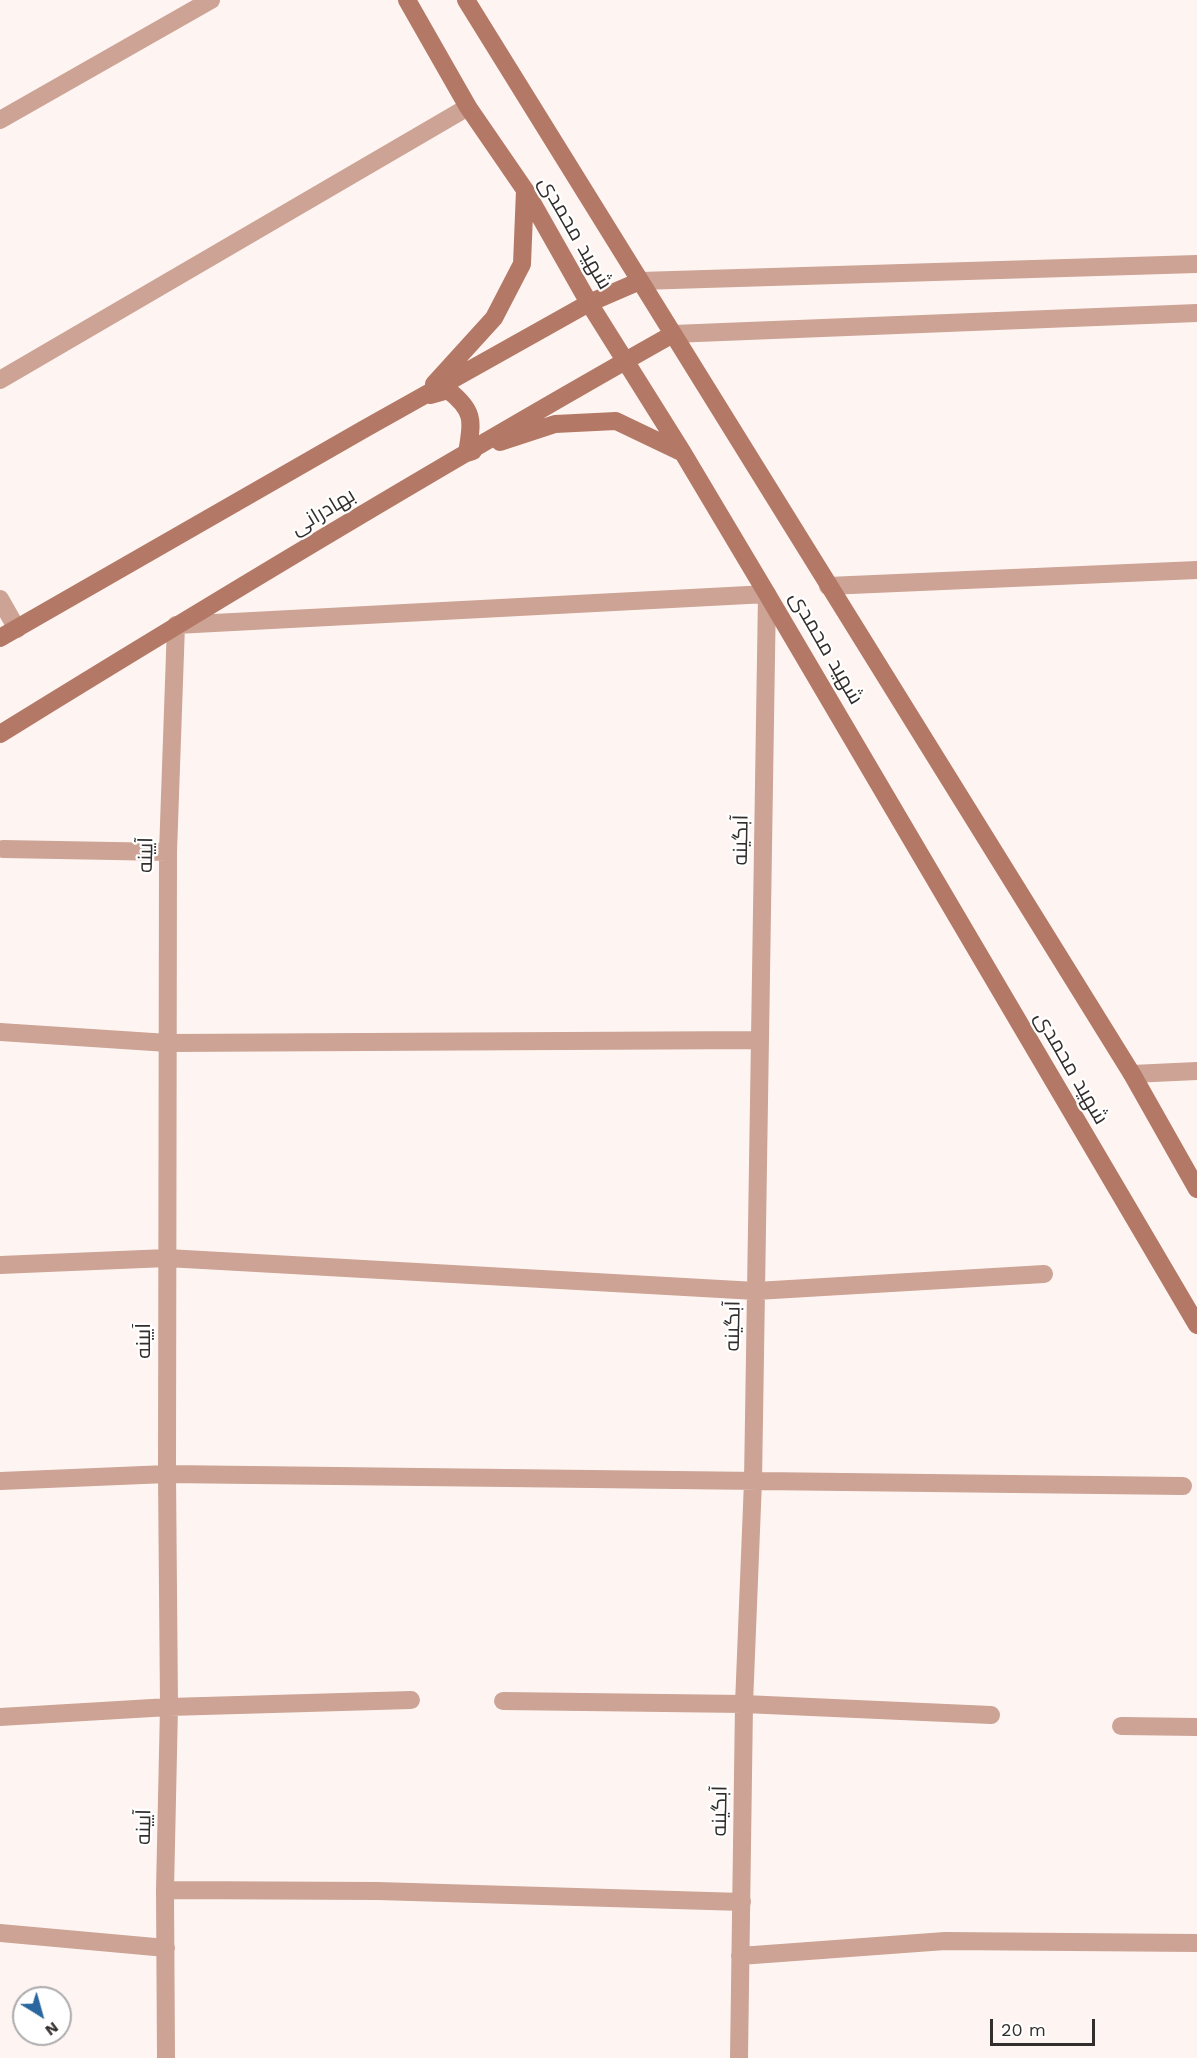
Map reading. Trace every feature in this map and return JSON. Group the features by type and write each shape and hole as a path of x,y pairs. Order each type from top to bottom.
{"street":[{"path":"0,120 211,0"},
{"name":"شهید محمدی","path":"407,0 468,107 525,190 589,303 683,453 1197,1325"},
{"name":"شهید محمدی","path":"466,0 1132,1074 1197,1189"},
{"path":"0,380 468,107"},
{"path":"422,397 494,318 522,264 525,190"},
{"path":"0,639 589,303 640,281 1197,264"},
{"path":"673,334 1197,313"},
{"name":"بهادرانی","path":"0,734 176,625 673,334"},
{"path":"422,397 448,390 463,402 471,418 467,453 555,424 616,421 683,453"},
{"path":"828,586 1197,570"},
{"path":"176,625 767,594"},
{"name":"آبگینه","path":"738,2058 744,1704 753,1481 767,594"},
{"path":"0,599 17,629"},
{"name":"آیینه","path":"166,2058 165,1890 169,1707 168,852 176,625"},
{"path":"3,849 168,852"},
{"path":"0,1032 168,1043 760,1040"},
{"path":"1132,1074 1197,1071"},
{"path":"0,1265 167,1258 756,1291 1044,1274"},
{"path":"0,1481 167,1474 1183,1486"},
{"path":"0,1717 169,1707 411,1700"},
{"path":"503,1701 744,1704 991,1715"},
{"path":"1121,1726 1197,1727"},
{"path":"165,1890 378,1891 742,1902"},
{"path":"0,1933 166,1948"},
{"path":"740,1956 945,1941 1197,1943"}]}
